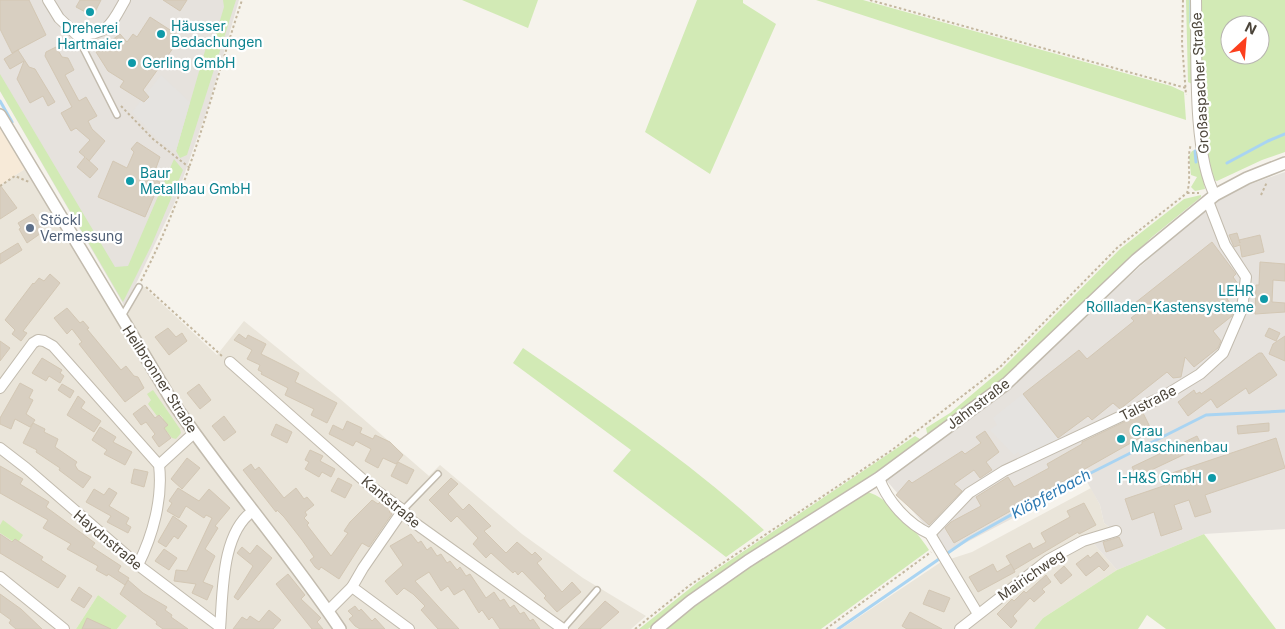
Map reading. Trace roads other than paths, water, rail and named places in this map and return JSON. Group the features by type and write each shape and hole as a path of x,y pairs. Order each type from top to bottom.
{"street":[{"path":"48,0 59,18 77,35 95,35 111,25 125,0"},
{"name":"Großaspacher Straße","path":"1196,0 1201,145 1211,198"},
{"name":"Heilbronner Straße","path":"0,115 121,318 194,433 340,629"},
{"name":"Jahnstraße","path":"657,629 748,561 879,478 1006,384 1136,260 1211,198 1247,178 1285,163"},
{"name":"Talstraße","path":"930,534 969,493 1004,471 1051,446 1164,396 1200,374 1223,353 1242,309 1246,277 1225,244 1211,198"},
{"path":"0,388 33,343 38,340 44,341 53,346 159,465 160,490 158,504 146,547 138,565"},
{"name":"Kantstraße","path":"230,362 369,485 403,510 412,521 563,629"},
{"path":"159,465 194,433"},
{"name":"Haydnstraße","path":"0,448 26,468 138,565 220,628"},
{"path":"879,478 883,490 900,511 919,530 930,534 978,614"},
{"path":"328,611 352,587 403,510"},
{"path":"220,628 225,562 244,518 253,511"},
{"name":"Mairichweg","path":"960,629 1048,560 1083,541 1116,531"},
{"path":"0,577 64,629"},
{"path":"352,587 409,629"}],"lane":[{"path":"77,35 117,116"},
{"path":"121,318 139,285"},
{"path":"403,510 438,474"},
{"path":"563,629 597,590"}],"waterway":[{"path":"1191,0 1191,24"},
{"path":"0,101 12,122"},
{"path":"1227,163 1285,134"},
{"path":"1195,151 1196,162"},
{"name":"Klöpferbach","path":"838,629 968,539 1045,496 1206,415 1285,411"}],"place":[{"name":"Dreherei Hartmaier","path":"90,12"},
{"name":"Häusser Bedachungen","path":"161,34"},
{"name":"Gerling GmbH","path":"132,63"},
{"name":"Baur Metallbau GmbH","path":"130,181"},
{"name":"Stöckl Vermessung","path":"30,228"},
{"name":"LEHR Rollladen-Kastensysteme","path":"1264,299"},
{"name":"Grau Maschinenbau","path":"1121,439"},
{"name":"I-H&S GmbH","path":"1212,478"}]}
